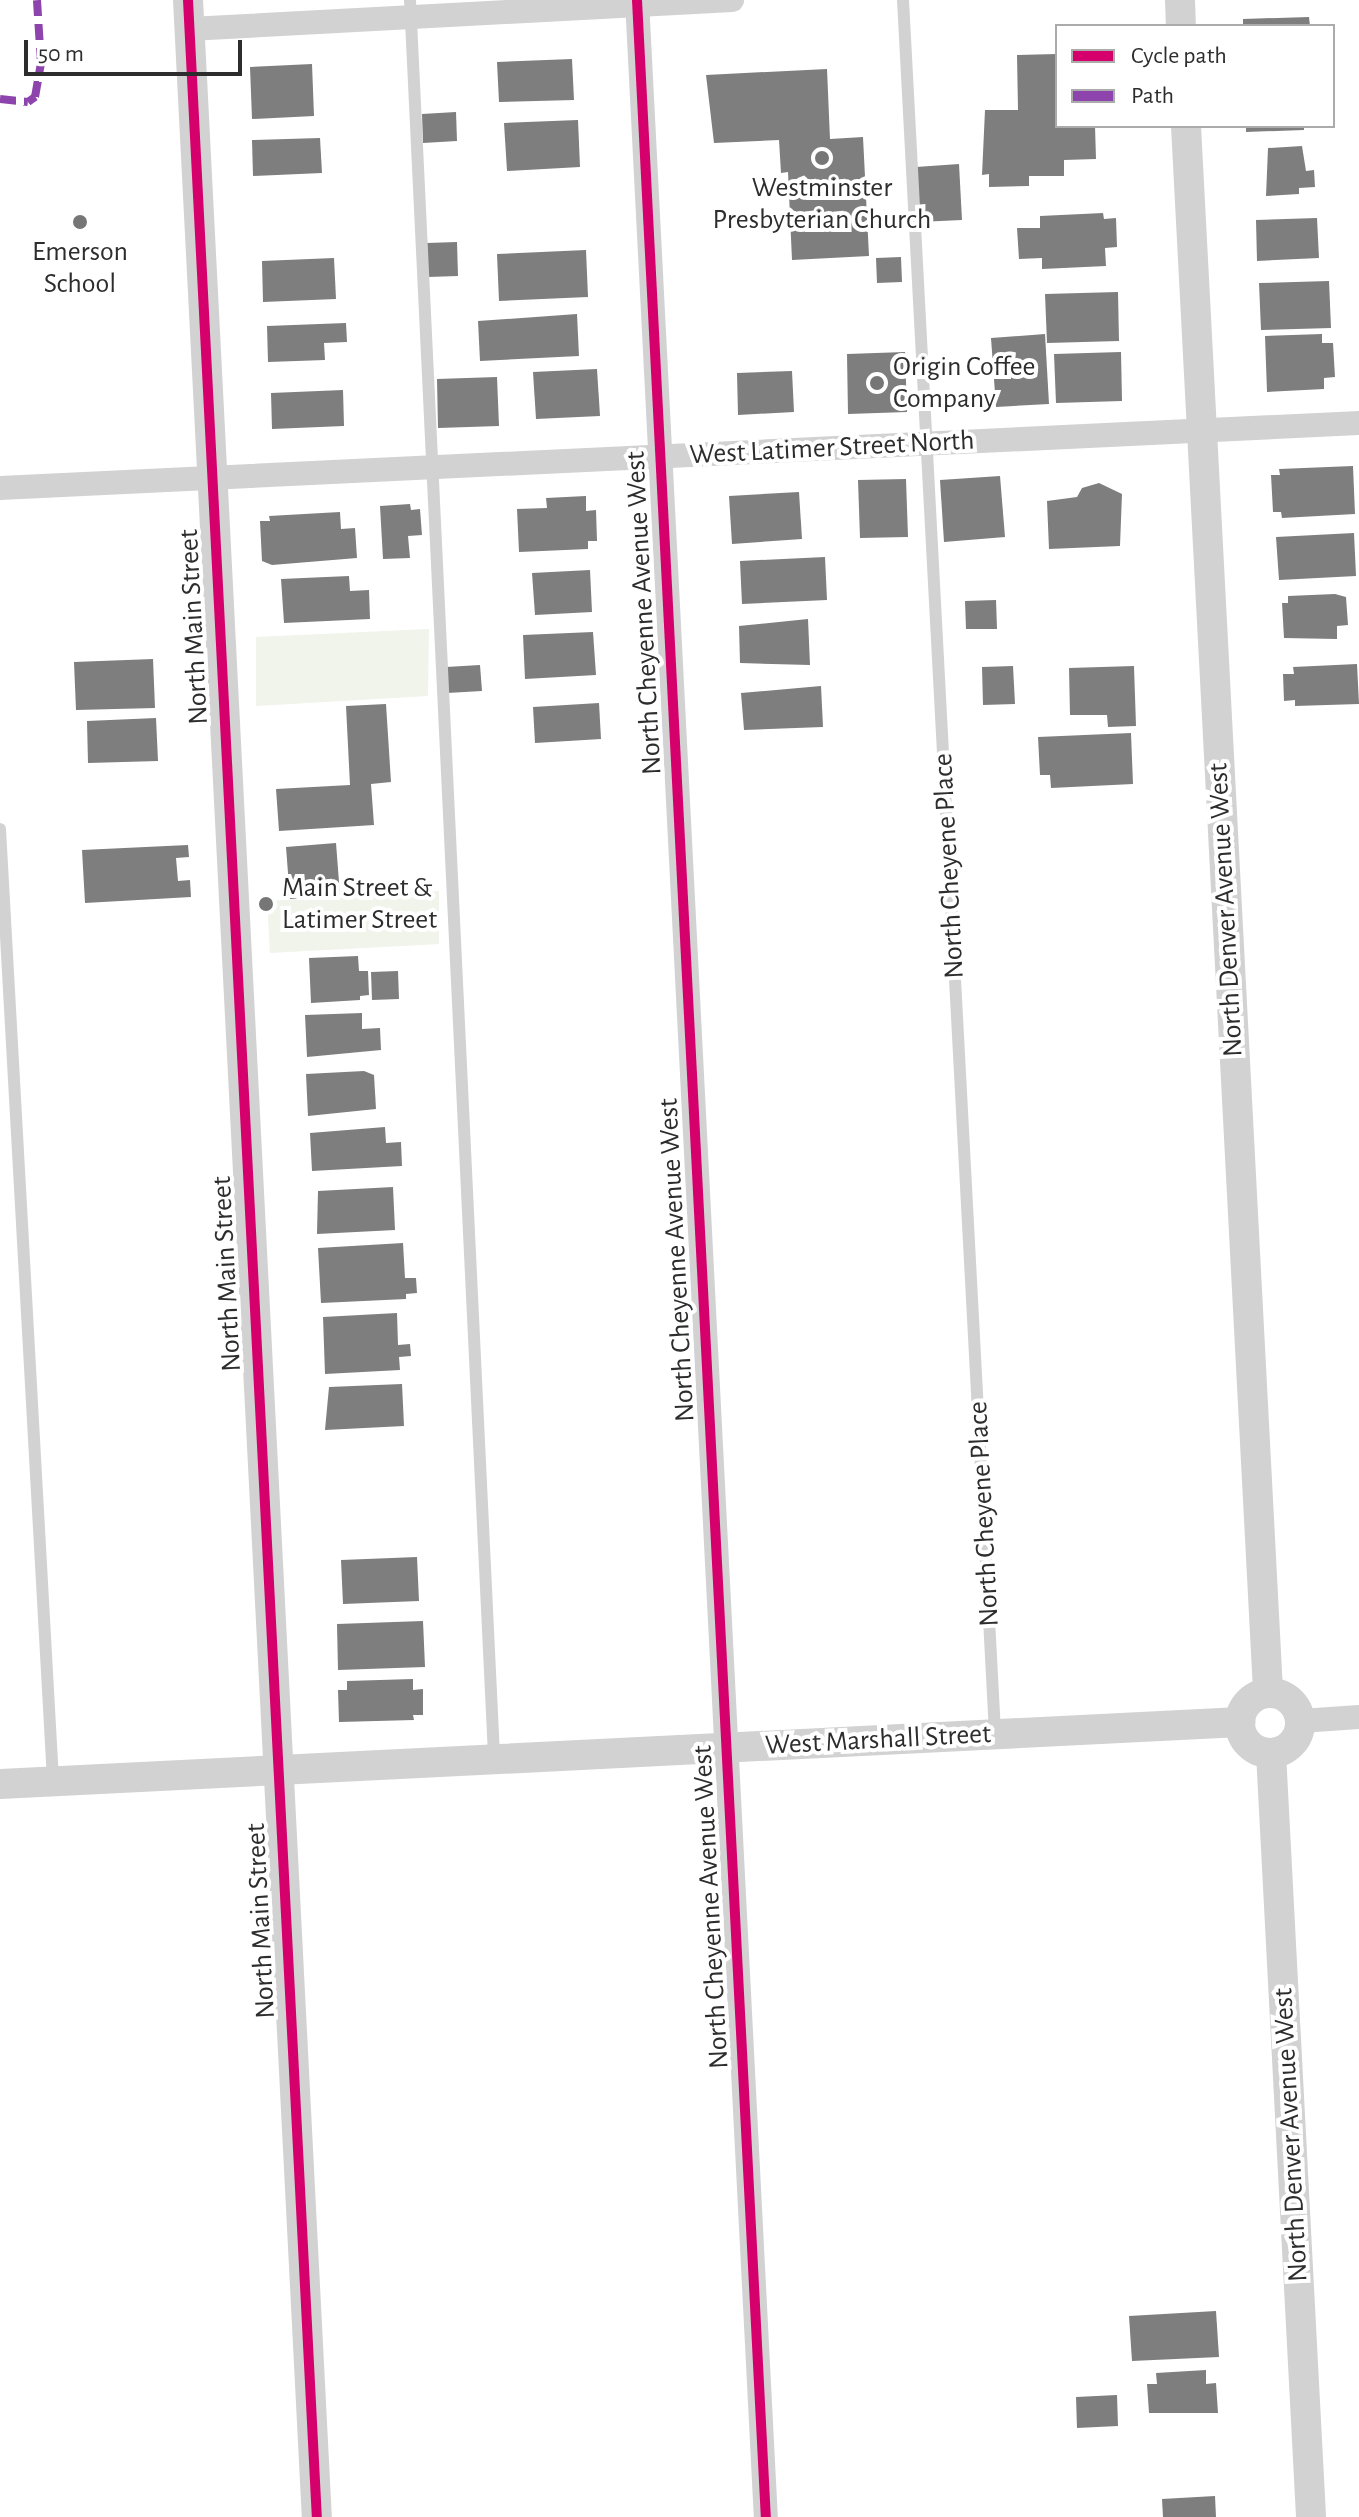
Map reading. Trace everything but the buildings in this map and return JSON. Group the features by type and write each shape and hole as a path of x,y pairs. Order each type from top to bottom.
{"street":[{"path":"189,14 732,0"},
{"path":"1180,0 1181,24"},
{"name":"North Cheyenne Avenue West","path":"638,2 766,2517"},
{"name":"North Main Street","path":"189,14 210,478 317,2517"},
{"name":"North Denver Avenue West","path":"1186,128 1268,1693"},
{"name":"West Latimer Street North","path":"0,488 1359,423"},
{"path":"1268,1693 1292,1701 1301,1721 1292,1745 1271,1753 1246,1741 1240,1722 1249,1702 1268,1693"},
{"path":"1301,1721 1359,1717"},
{"name":"West Marshall Street","path":"0,1784 1240,1722"},
{"name":"North Denver Avenue West","path":"1271,1753 1311,2517"}],"lane":[{"name":"North Cheyene Place","path":"903,0 995,1733"},
{"path":"410,8 429,468 495,1761"},
{"path":"0,829 53,1781"}],"shaded area":[{"path":"429,629 428,696 256,706 256,637"},
{"path":"439,891 439,944 270,953 267,901"}],"marked path":[{"path":"0,99 28,102 35,97 41,64 37,0"}],"cycle path":[{"path":"188,0 317,2517"},
{"path":"637,0 766,2517"}],"place":[{"name":"Westminster Presbyterian Church","path":"822,158"},
{"name":"Emerson School","path":"80,222"},
{"name":"Origin Coffee Company","path":"877,383"},
{"name":"Main Street & Latimer Street","path":"266,904"}]}
